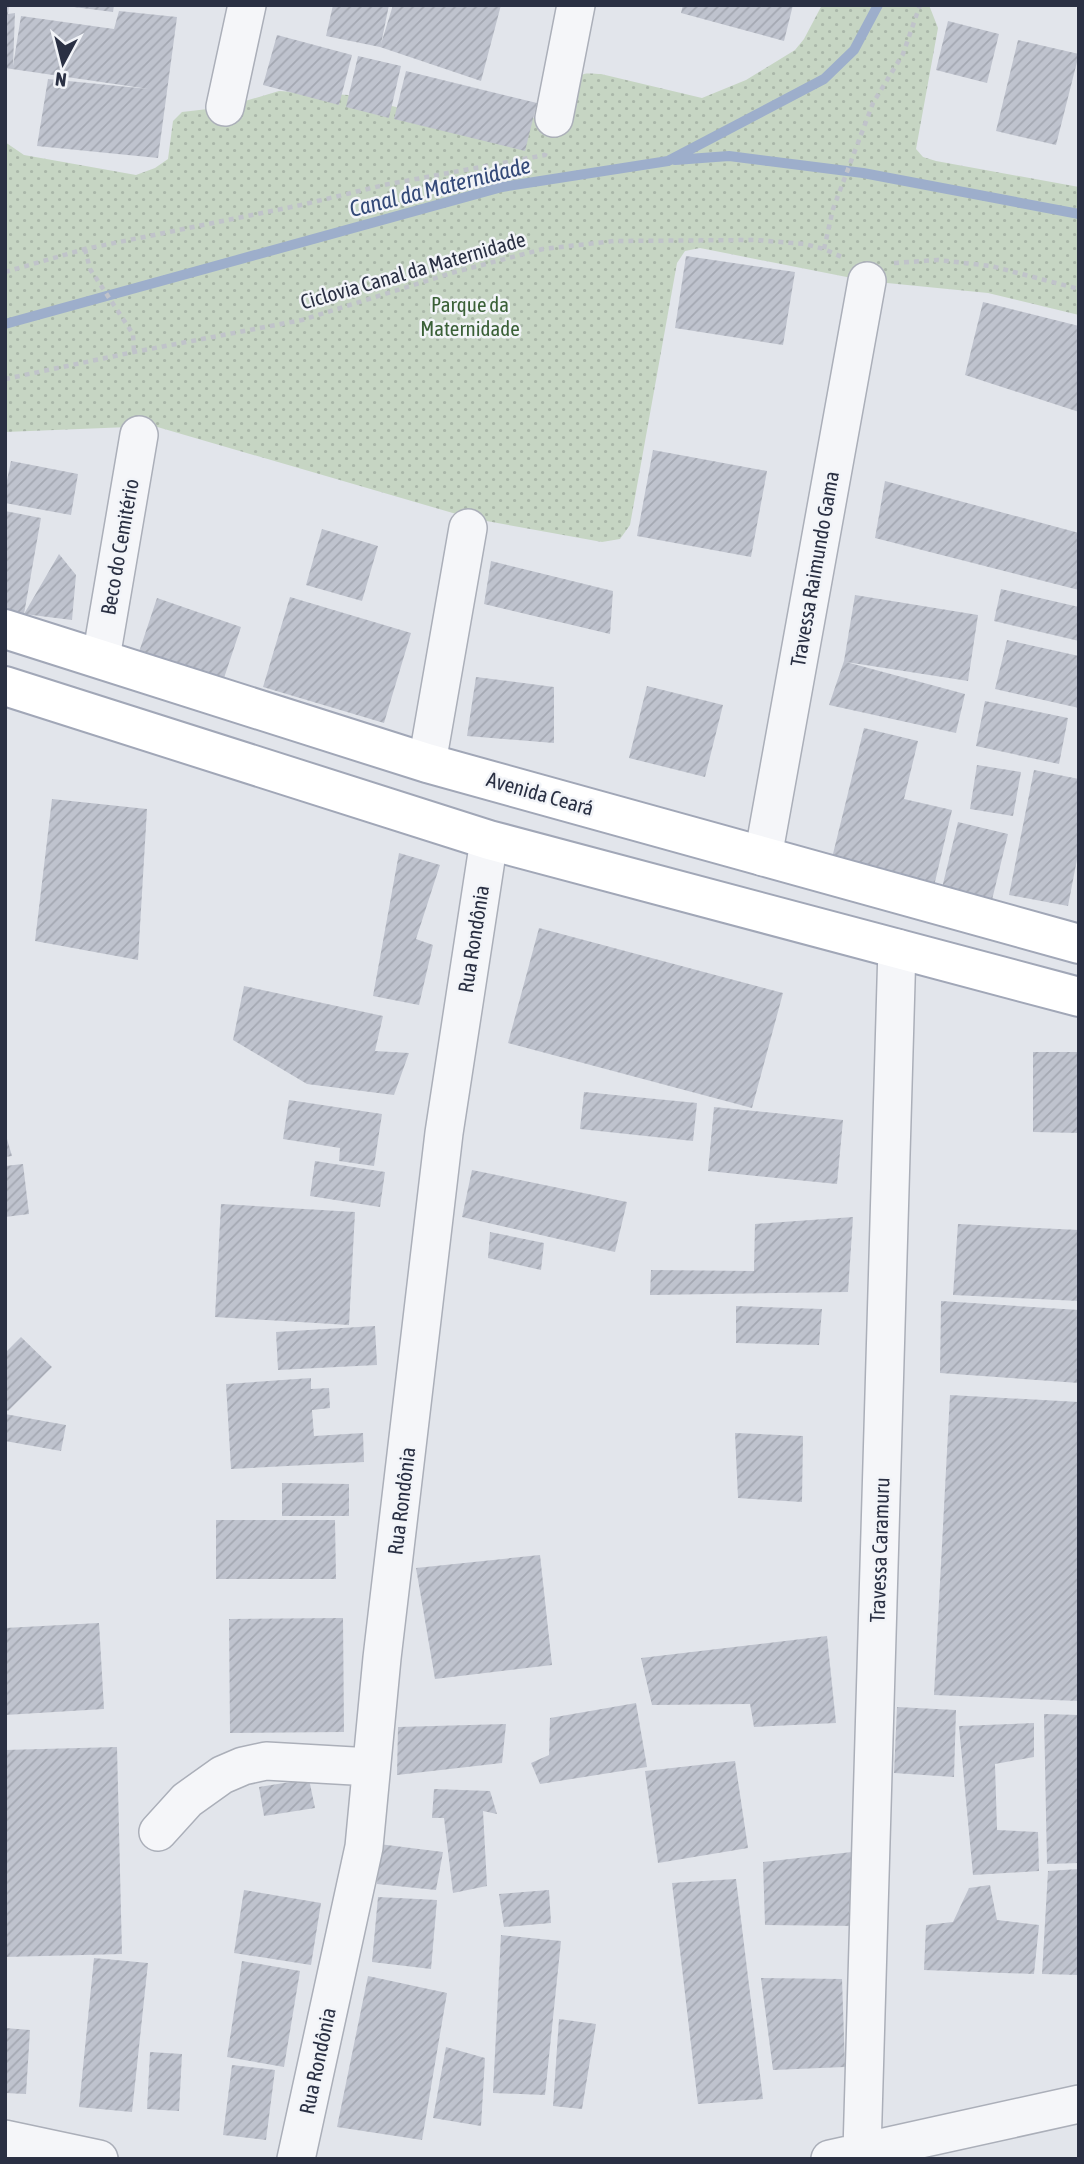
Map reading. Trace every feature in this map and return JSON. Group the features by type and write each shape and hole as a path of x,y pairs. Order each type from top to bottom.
{"main road":[{"name":"Avenida Ceará","path":"5,629 427,762 1079,944"},
{"path":"5,686 489,839 1079,997"}],"street":[{"path":"225,107 247,5"},
{"path":"554,118 576,5"},
{"name":"Travessa Raimundo Gama","path":"762,857 867,268"},
{"name":"Beco do Cemitério","path":"100,658 139,435"},
{"path":"427,762 468,528"},
{"name":"Rua Rondônia","path":"296,2159 364,1847 382,1658 444,1133 489,839"},
{"name":"Travessa Caramuru","path":"846,2155 897,948"},
{"path":"158,1832 187,1800 222,1775 243,1766 266,1761 371,1767"},
{"path":"846,2155 1079,2104"},
{"path":"5,2139 99,2159"}],"path":[{"path":"824,249 833,209 873,103 903,54 920,5"},
{"path":"5,272 85,249 301,205 384,185 545,155 554,118"},
{"name":"Ciclovia Canal da Maternidade","path":"5,379 302,320 455,272 542,249 614,241 756,240 804,244 824,249 867,268 938,260 990,266 1079,289"},
{"path":"85,249 90,269 133,334 134,352"}],"green space":[{"name":"Parque da Maternidade","path":"822,5 929,5 938,28 916,149 923,157 936,161 1079,187 1079,315 988,293 867,281 700,248 685,251 677,263 630,525 620,539 602,542 470,518 154,426 5,432 5,142 24,155 136,175 155,168 168,159 173,121 182,112 225,107 279,91 348,95 424,114 528,120 545,111 576,78 586,74 601,74 702,98 746,80 795,50"}],"building":[{"path":"5,5 9,5 8,14 15,13 13,66 21,16 114,29 119,11 177,17 158,158 37,146 48,79 149,89 5,68"},
{"path":"74,5 114,5 113,12"},
{"path":"333,5 389,5 381,44 393,5 501,5 481,81 380,47 326,36"},
{"path":"683,5 793,5 784,41 681,13"},
{"path":"948,21 999,34 987,83 936,70"},
{"path":"277,35 352,55 339,105 263,85"},
{"path":"1018,40 1079,54 1056,145 996,131"},
{"path":"358,56 401,66 389,118 346,107"},
{"path":"406,71 537,103 525,151 394,119"},
{"path":"686,256 795,272 783,345 675,328"},
{"path":"983,302 1079,326 1079,412 965,375"},
{"path":"653,450 767,471 751,557 637,536"},
{"path":"11,461 78,474 71,515 5,503"},
{"path":"885,481 1079,533 1079,590 875,538"},
{"path":"5,511 41,518 24,614 5,611"},
{"path":"322,529 378,546 362,601 306,585"},
{"path":"59,554 76,575 72,620 24,614"},
{"path":"491,561 613,591 610,634 484,604"},
{"path":"1001,589 1079,607 1079,641 994,621"},
{"path":"855,595 978,615 968,681 846,662 965,694 956,733 829,705 844,661"},
{"path":"290,597 411,633 384,723 263,687"},
{"path":"157,598 241,627 223,681 139,652"},
{"path":"1007,640 1079,656 1079,708 995,689"},
{"path":"476,677 554,687 554,743 467,736"},
{"path":"647,686 723,705 705,777 629,758"},
{"path":"985,701 1068,718 1059,764 976,746"},
{"path":"864,728 918,741 904,799 952,810 934,886 831,862"},
{"path":"977,765 1021,772 1013,816 970,809"},
{"path":"1034,770 1079,779 1079,849 1068,906 1009,895"},
{"path":"52,799 147,809 138,960 35,941"},
{"path":"958,822 1008,834 991,904 941,892"},
{"path":"399,853 440,865 416,939 433,945 419,1005 373,996"},
{"path":"539,928 783,993 752,1108 508,1043"},
{"path":"244,986 383,1016 375,1051 409,1053 394,1095 307,1084 233,1040"},
{"path":"1033,1052 1079,1052 1079,1133 1033,1132"},
{"path":"584,1092 697,1103 693,1141 580,1129"},
{"path":"289,1100 382,1114 374,1166 339,1161 340,1148 283,1139"},
{"path":"714,1107 843,1120 837,1184 708,1171"},
{"path":"5,1132 12,1156 5,1157"},
{"path":"315,1161 385,1172 380,1207 310,1196"},
{"path":"23,1164 29,1214 5,1217 5,1166"},
{"path":"472,1170 627,1202 615,1252 462,1217"},
{"path":"221,1204 355,1212 349,1325 215,1317"},
{"path":"853,1217 848,1292 650,1295 651,1270 754,1271 755,1224"},
{"path":"958,1224 1079,1230 1079,1301 953,1295"},
{"path":"490,1232 544,1243 541,1270 488,1258"},
{"path":"941,1301 1079,1310 1079,1383 940,1373"},
{"path":"736,1306 822,1309 819,1345 736,1343"},
{"path":"375,1326 377,1365 278,1370 276,1332"},
{"path":"21,1337 52,1367 8,1411 5,1408 5,1353"},
{"path":"311,1378 311,1389 329,1388 330,1408 312,1410 314,1436 363,1433 364,1462 231,1469 226,1384"},
{"path":"950,1395 1079,1402 1079,1701 934,1695"},
{"path":"5,1414 66,1425 61,1451 5,1441"},
{"path":"735,1433 803,1436 802,1502 738,1498"},
{"path":"282,1483 349,1484 349,1516 282,1516"},
{"path":"216,1520 335,1520 336,1579 216,1579"},
{"path":"540,1555 552,1665 435,1679 416,1568"},
{"path":"343,1618 344,1732 230,1733 229,1619"},
{"path":"99,1623 104,1709 5,1715 5,1628"},
{"path":"827,1636 836,1723 754,1727 750,1704 652,1705 641,1658"},
{"path":"636,1703 647,1767 540,1784 531,1763 549,1755 550,1718"},
{"path":"897,1707 956,1710 954,1777 894,1773"},
{"path":"1044,1714 1079,1715 1079,1863 1047,1864"},
{"path":"1034,1723 1034,1757 995,1764 997,1830 1038,1832 1039,1871 973,1875 959,1726"},
{"path":"506,1724 502,1763 397,1775 398,1727"},
{"path":"117,1747 122,1954 5,1957 5,1750"},
{"path":"735,1761 748,1848 658,1863 645,1771"},
{"path":"309,1779 315,1808 264,1816 259,1787"},
{"path":"434,1789 490,1791 497,1814 483,1811 487,1886 453,1893 444,1818 432,1818"},
{"path":"379,1844 443,1852 436,1890 377,1884"},
{"path":"852,1852 855,1926 765,1925 763,1862"},
{"path":"1079,1869 1079,1975 1042,1974 1048,1871"},
{"path":"736,1879 763,2099 698,2104 672,1883"},
{"path":"990,1885 997,1920 1039,1925 1034,1974 924,1970 926,1925 953,1922 969,1888"},
{"path":"244,1890 321,1903 311,1965 234,1953"},
{"path":"549,1890 551,1923 504,1927 499,1894"},
{"path":"378,1897 437,1900 431,1969 372,1962"},
{"path":"501,1935 561,1941 545,2095 493,2093"},
{"path":"94,1958 148,1963 132,2112 79,2107"},
{"path":"242,1961 300,1971 284,2067 227,2057"},
{"path":"368,1976 447,1993 422,2140 337,2127"},
{"path":"761,1978 842,1979 845,2067 773,2070"},
{"path":"559,2019 596,2024 582,2109 553,2106"},
{"path":"5,2028 30,2030 26,2094 5,2093"},
{"path":"446,2047 485,2058 481,2126 433,2118"},
{"path":"150,2052 182,2054 179,2111 147,2109"},
{"path":"232,2065 275,2070 266,2140 223,2135"}],"waterway":[{"name":"Canal da Maternidade","path":"5,324 502,187 668,161 824,79 854,50 878,5"},
{"path":"675,160 729,156 863,173 1079,214"}]}
